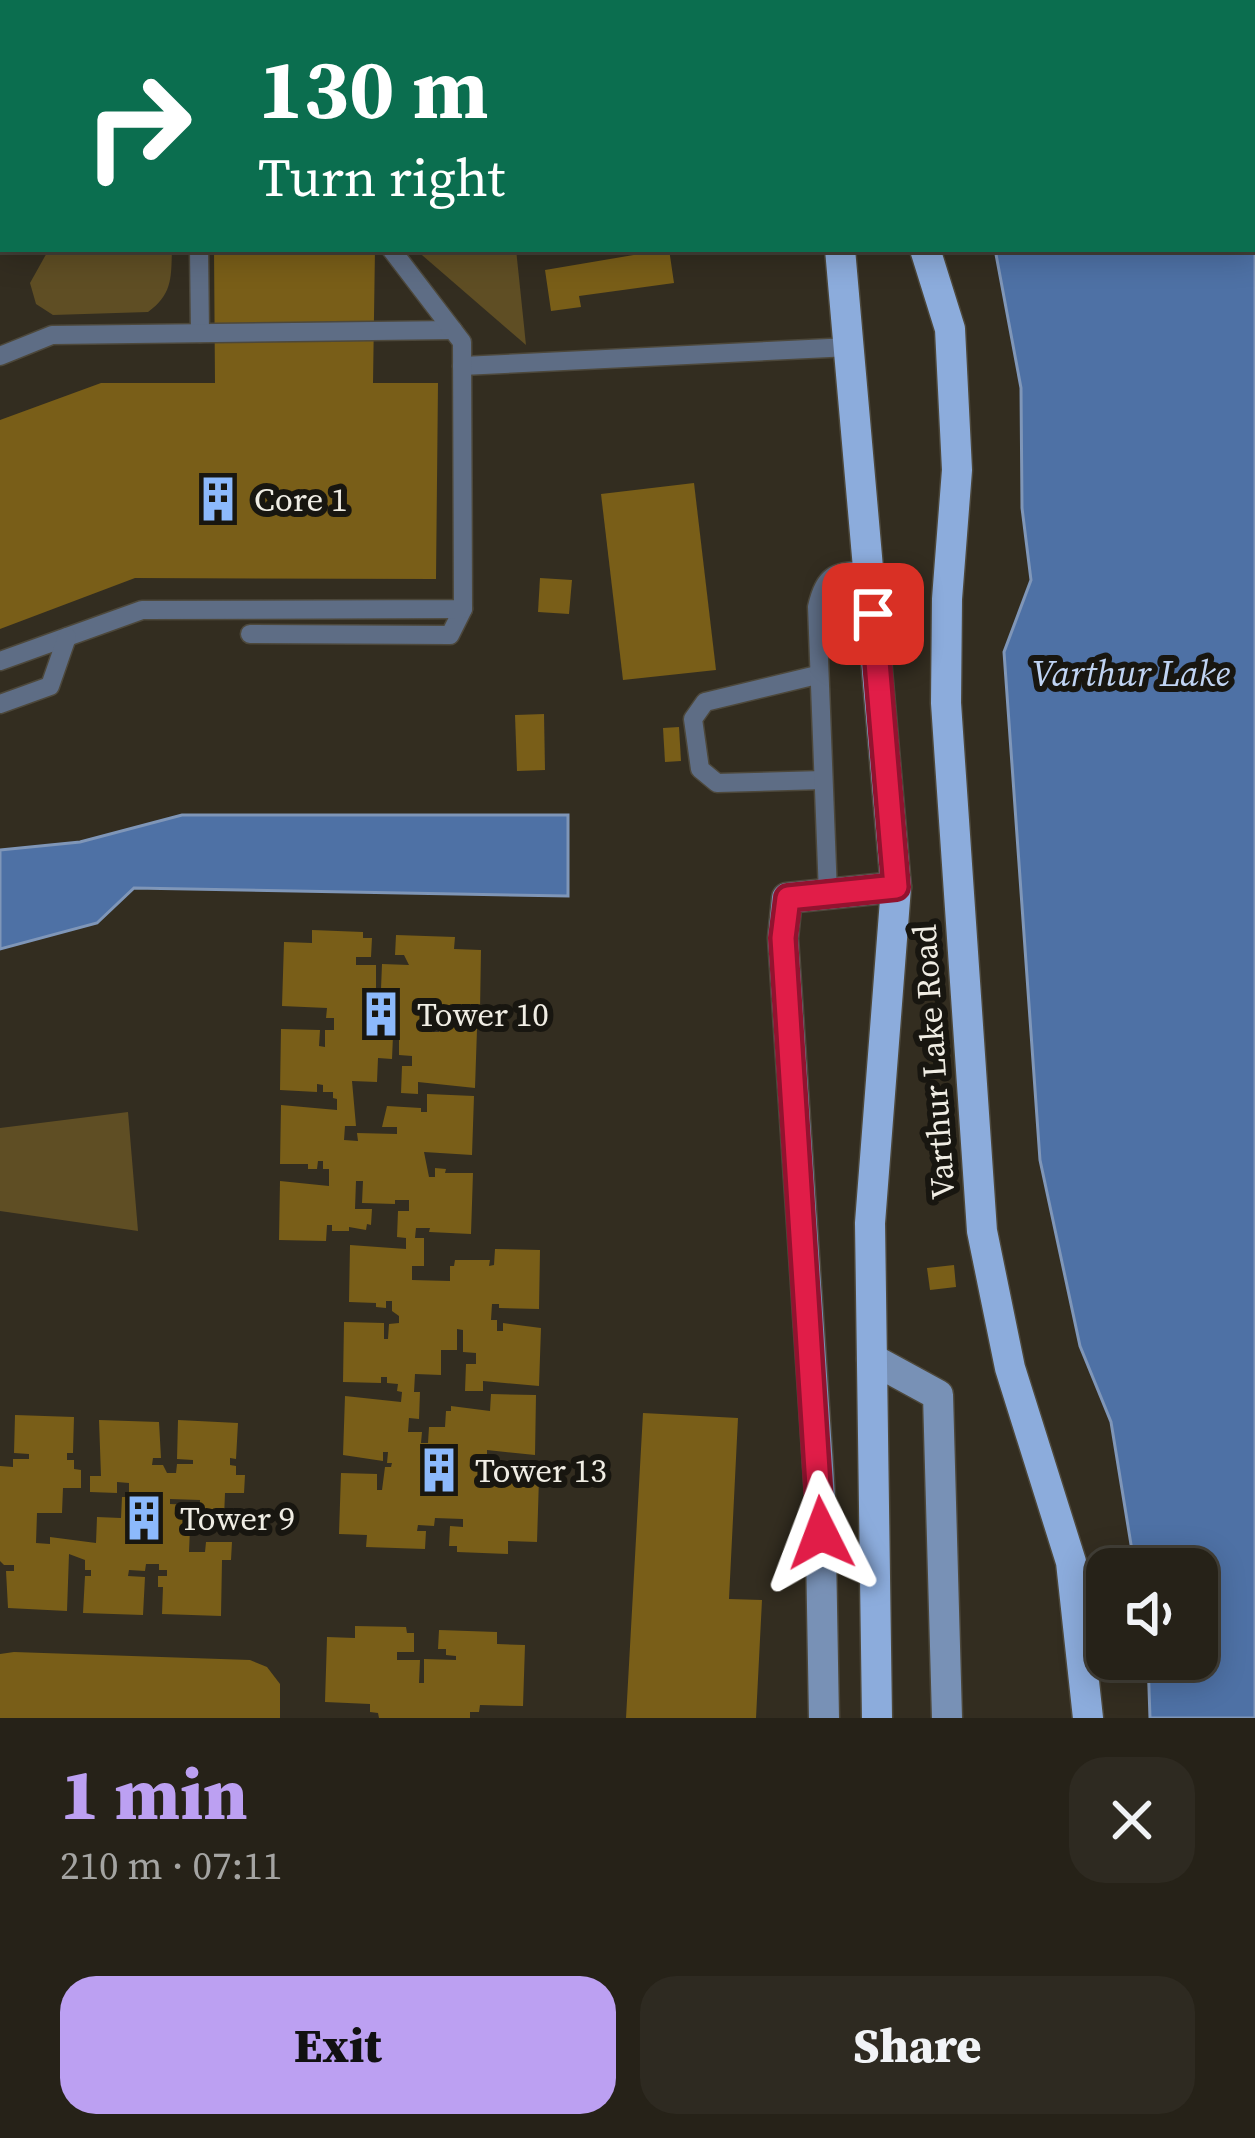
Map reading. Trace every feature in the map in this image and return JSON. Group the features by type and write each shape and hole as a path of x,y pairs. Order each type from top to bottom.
{"main road":[{"name":"Varthur Lake Road","path":"840,252 896,887 870,1222 877,1718"},
{"name":"Varthur Lake Road","path":"926,252 950,328 957,470 947,599 946,703 982,1231 1010,1368 1071,1562 1088,1718"}],"street":[{"path":"824,1718 820,1496 783,938 788,898 896,887"},
{"path":"872,1359 938,1394 947,1718"}],"lane":[{"path":"199,252 200,333"},
{"path":"250,634 450,635 464,609 462,341 393,252"},
{"path":"0,356 52,335 453,330"},
{"path":"462,366 850,347"},
{"path":"828,894 817,607 822,586 836,573 869,568"},
{"path":"0,662 142,610 464,609"},
{"path":"0,704 50,686 67,637"},
{"path":"817,675 705,702 693,719 700,770 717,783 823,780"}],"shaded area":[{"path":"47,252 172,252 169,284 148,312 53,315 36,304 30,283"},
{"path":"418,252 516,252 526,345"},
{"path":"128,1112 138,1231 0,1211 0,1128"}],"water":[{"name":"Varthur Lake","path":"996,252 1255,252 1255,1718 1150,1718 1149,1680 1218,1680 1218,1548 1132,1548 1111,1422 1080,1346 1040,1160 1004,652 1031,580 1022,508 1021,388"},
{"path":"182,815 568,815 568,896 134,888 97,923 0,949 0,850 80,842"}],"building":[{"name":"Core 1","path":"214,252 375,252 373,383 438,383 436,579 135,578 0,629 0,420 101,383 215,383"},
{"path":"669,252 674,283 579,296 581,307 551,311 545,270"},
{"path":"694,483 716,670 623,680 601,494"},
{"path":"540,578 572,580 569,614 538,612"},
{"path":"544,714 545,770 517,771 515,715"},
{"path":"679,727 681,761 665,762 663,728"},
{"path":"312,930 363,932 363,938 372,938 371,957 356,957 356,965 376,965 376,988 381,989 382,964 409,965 404,955 395,955 396,935 455,937 454,949 481,950 480,1011 436,1010 436,1017 427,1017 427,1022 433,1022 433,1032 439,1032 439,1024 477,1029 475,1088 418,1082 418,1094 401,1093 402,1066 412,1066 412,1056 399,1055 399,1036 393,1036 392,1059 378,1058 377,1082 352,1081 356,1126 345,1126 344,1140 358,1141 357,1133 397,1134 397,1127 382,1127 387,1106 427,1112 427,1094 474,1096 472,1155 424,1152 429,1177 435,1177 435,1168 446,1169 445,1173 473,1173 471,1234 416,1228 415,1238 424,1238 424,1266 412,1266 412,1280 450,1281 455,1260 490,1260 489,1266 494,1265 495,1249 540,1250 539,1309 492,1304 491,1320 497,1320 497,1331 503,1331 503,1323 541,1328 539,1386 483,1381 483,1391 465,1391 466,1364 476,1364 476,1353 463,1352 463,1330 457,1329 457,1350 441,1350 441,1375 415,1374 419,1419 409,1418 408,1432 422,1432 421,1443 428,1443 429,1427 445,1427 451,1406 490,1411 491,1394 536,1395 535,1455 487,1450 493,1476 539,1478 537,1542 508,1541 508,1554 457,1552 457,1546 449,1546 450,1526 463,1527 463,1519 435,1518 434,1526 418,1525 417,1531 426,1531 425,1549 366,1547 367,1535 339,1534 341,1473 377,1474 377,1490 382,1490 385,1467 392,1463 387,1463 388,1452 383,1452 383,1461 343,1455 345,1396 401,1402 402,1392 397,1391 398,1384 387,1383 387,1377 381,1377 381,1383 343,1382 344,1322 384,1323 384,1339 388,1339 389,1324 399,1323 392,1301 386,1301 386,1308 349,1302 350,1245 406,1249 406,1238 397,1237 398,1211 409,1211 409,1200 362,1203 363,1181 356,1181 355,1209 372,1209 366,1230 332,1231 332,1225 327,1225 326,1241 279,1240 280,1181 329,1186 329,1169 323,1169 323,1161 318,1161 317,1169 308,1169 308,1164 280,1164 281,1105 337,1110 337,1099 333,1092 323,1092 323,1085 317,1084 317,1092 280,1090 281,1029 320,1030 319,1046 325,1047 325,1030 334,1030 334,1018 326,1018 327,1008 282,1006 284,942 312,943"},
{"path":"954,1265 956,1287 930,1290 927,1268"},
{"path":"643,1413 738,1418 729,1599 762,1600 756,1718 626,1718"},
{"name":"Tower 9","path":"15,1415 74,1417 73,1453 67,1453 67,1460 74,1460 74,1469 81,1470 81,1488 63,1488 62,1513 37,1513 36,1543 50,1544 50,1537 96,1543 97,1517 121,1518 122,1497 129,1497 129,1483 117,1482 117,1493 90,1492 90,1476 101,1476 99,1420 159,1422 161,1458 153,1458 152,1465 163,1465 167,1473 176,1473 177,1464 193,1464 193,1460 177,1459 178,1420 238,1423 236,1459 230,1458 230,1465 236,1466 236,1475 245,1475 244,1493 225,1493 224,1518 199,1517 200,1500 170,1499 170,1504 191,1505 189,1552 205,1552 206,1542 232,1542 231,1560 222,1560 221,1616 162,1614 163,1587 158,1587 158,1576 167,1576 167,1570 159,1570 159,1564 146,1564 145,1571 129,1570 128,1576 145,1577 143,1615 83,1613 85,1576 91,1576 91,1570 85,1570 85,1560 69,1554 67,1611 8,1608 6,1571 14,1571 14,1565 0,1561 0,1466 13,1467 13,1459 29,1459 29,1454 14,1453"},
{"path":"355,1626 406,1627 407,1633 414,1633 414,1652 397,1652 397,1660 420,1660 419,1683 424,1683 424,1659 456,1660 446,1655 446,1649 438,1649 439,1630 497,1632 497,1644 525,1645 523,1706 480,1705 479,1712 470,1712 470,1718 379,1718 378,1713 370,1712 370,1704 325,1702 327,1637 355,1638"},
{"path":"0,1654 250,1660 267,1667 280,1684 280,1718 0,1718"}],"place":[{"name":"Core 1","path":"218,499"},
{"name":"Tower 10","path":"381,1014"},
{"name":"Tower 13","path":"439,1470"},
{"name":"Tower 9","path":"144,1518"}],"route":[{"path":"821,1533 783,938 788,898 896,887 873,614"}]}
